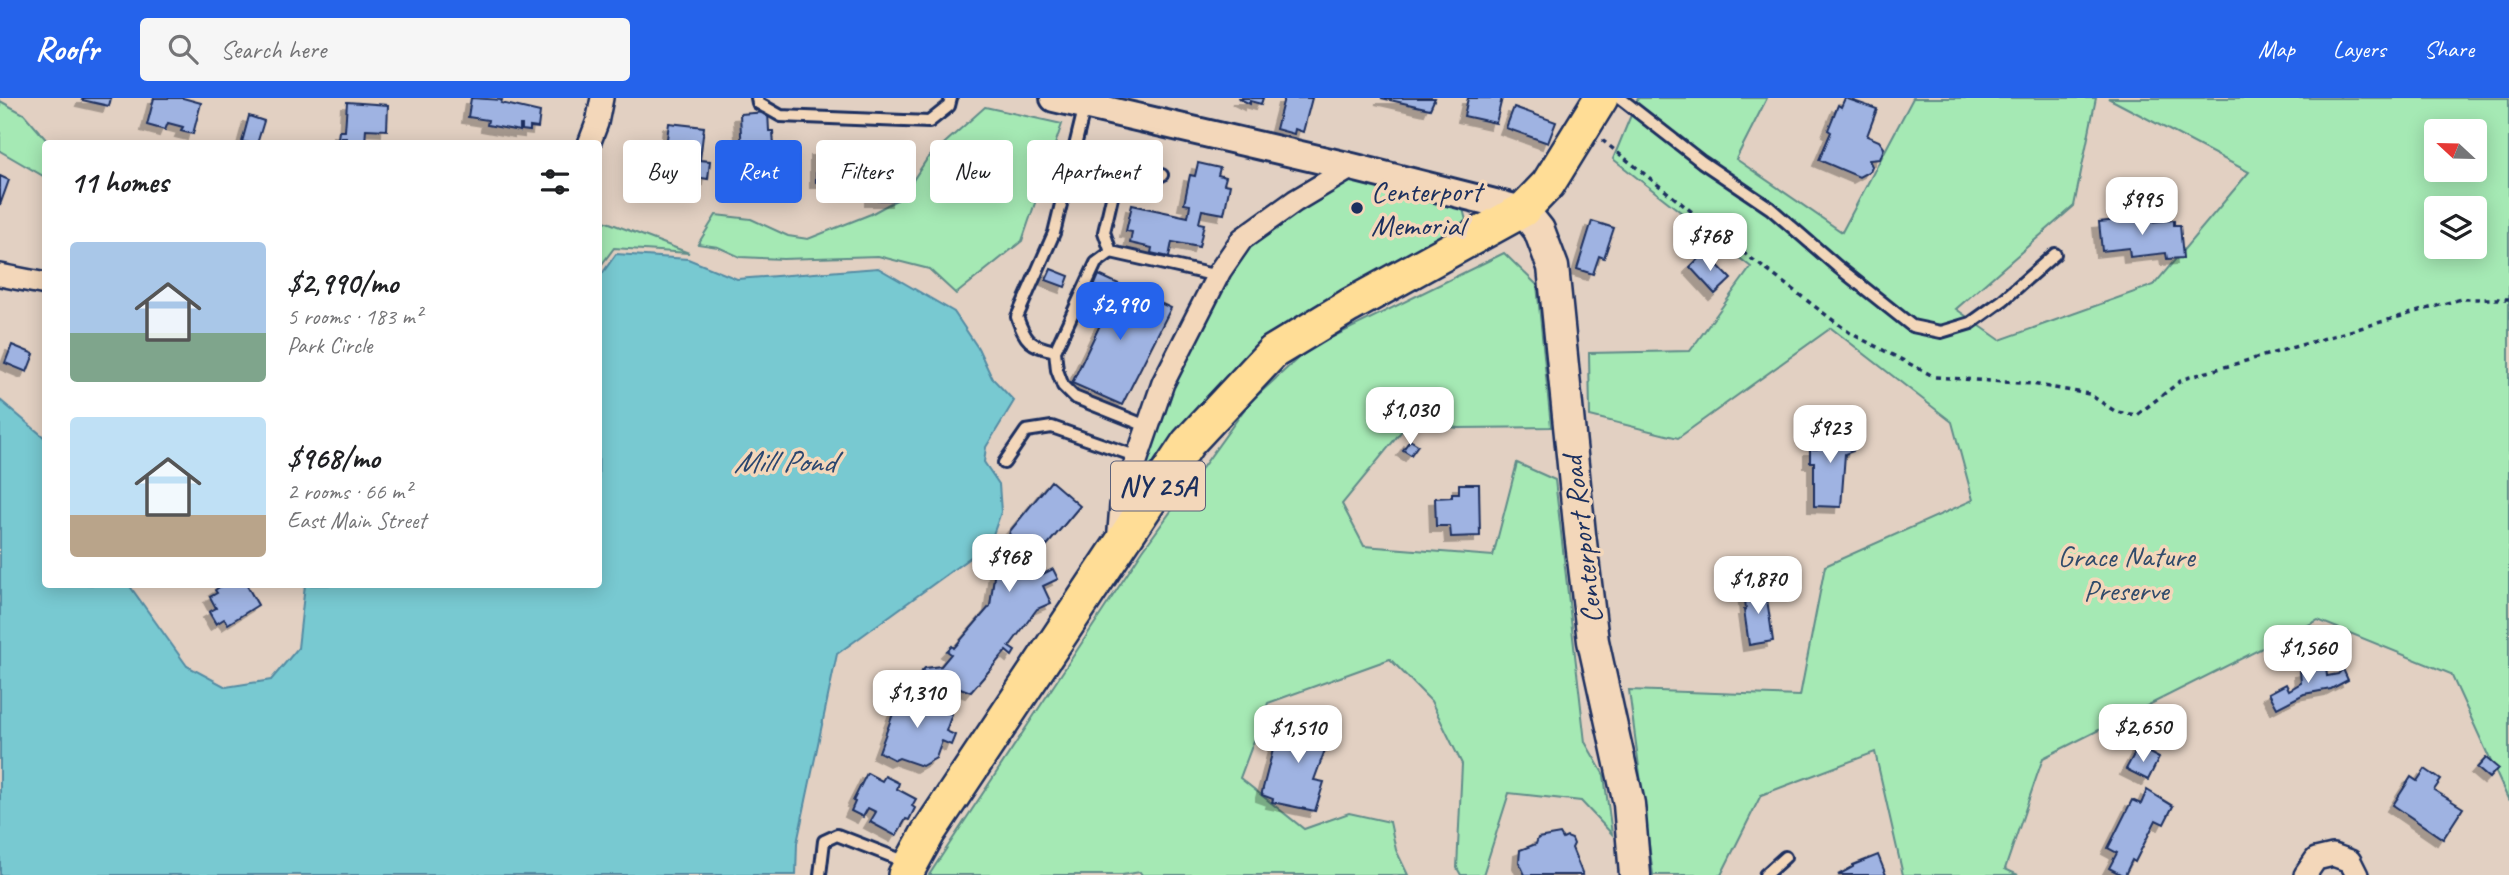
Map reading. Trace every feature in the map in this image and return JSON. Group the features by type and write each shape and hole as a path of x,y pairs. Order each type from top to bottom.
{"main road":[{"name":"NY 25A","path":"908,870 928,833 1117,545 1188,443 1273,352 1349,306 1523,210 1548,184 1593,112"},
{"name":"Centerport Road","path":"1523,210 1539,230 1553,267 1593,641 1629,804 1635,875"}],"street":[{"path":"591,140 602,98"},
{"path":"1054,98 1085,105 1125,106 1523,210"},
{"path":"1117,545 1121,505 1163,383 1218,276 1242,239 1295,201 1352,167"},
{"path":"0,275 42,283"},
{"path":"2305,875 2316,859 2333,855 2350,861 2357,875"}],"lane":[{"path":"757,98 758,103 781,116 929,122 949,106 951,98"},
{"path":"1620,98 1702,162 1770,208 1912,326 1941,332 1971,323 2003,300 2055,254"},
{"path":"1055,351 1025,339 1017,317 1054,233 1085,105"},
{"path":"1111,203 1104,232 1111,252"},
{"path":"1149,427 1074,397 1063,386 1056,370 1055,351 1096,263 1111,252 1218,276"},
{"path":"1004,463 1026,431 1052,427 1138,457"},
{"path":"820,875 824,841 837,835 908,870"},
{"path":"1765,875 1785,857"}],"path":[{"path":"1593,112 1727,240 1850,333 1935,377 2032,384 2089,394 2116,412 2137,415 2183,379 2461,299 2509,299"}],"green space":[{"name":"Grace Nature Preserve","path":"1638,98 1767,98 1736,159 1842,232 1913,98 2096,98 2074,206 1956,309 2000,340 2154,285 2249,172 2108,98 2509,98 2509,801 2451,674 2318,620 2043,758 2005,869 2018,875 1903,875 1875,752 1761,795 1721,875 1653,875 1629,690 1800,696 1825,566 1973,500 1952,422 1831,328 1678,438 1590,416 1589,353 1690,351 1751,267 1613,159"},
{"path":"0,101 24,114 46,140 42,140 42,175 0,151"},
{"path":"985,107 1062,124 1057,140 1027,140 1027,203 1035,203 1022,241 956,294 929,269 878,256 783,259 740,257 718,247 698,244 716,215 751,219 788,236 808,239 871,214 891,203 916,203 916,176 930,156 930,203 1013,203 1013,140 948,140"},
{"path":"1346,180 1371,183 1462,205 1469,232 1351,293 1125,509 1166,388 1243,246 1271,231 1288,216"},
{"path":"602,220 689,253 614,248 602,264"},
{"path":"1504,253 1537,285 1551,427 1458,428 1409,422 1342,504 1364,546 1493,556 1517,463 1555,480 1585,742 1604,775 1612,834 1581,801 1509,793 1483,875 1461,875 1457,868 1462,764 1431,701 1390,659 1268,703 1240,778 1304,829 1349,813 1390,822 1396,850 1408,875 1142,875 1140,872 1122,875 929,875 1143,550 1249,403 1308,349"}],"water":[{"name":"Mill Pond","path":"616,254 688,259 737,279 878,268 954,312 978,348 992,378 1014,401 986,447 984,462 999,484 1001,512 990,543 837,654 797,843 796,875 0,875 0,400 42,435 42,588 131,588 187,666 226,687 271,680 298,648 305,588 602,588 602,274"}],"building":[{"path":"111,98 109,106 82,100"},
{"path":"154,98 183,98 201,103 193,134 181,131 183,127 168,123 165,130 147,125"},
{"path":"471,98 502,100 501,103 540,112 538,128 522,130 520,125 520,131 487,125 488,120 468,117"},
{"path":"1238,98 1263,98 1261,104 1250,101 1250,104"},
{"path":"1284,98 1312,98 1303,132 1295,129 1294,134 1276,129"},
{"path":"1381,98 1435,98 1430,109"},
{"path":"1468,98 1502,98 1496,123 1464,116"},
{"path":"1845,98 1877,109 1867,136 1879,141 1884,148 1880,159 1869,160 1872,166 1870,171 1859,177 1819,160 1831,132 1828,130 1838,105 1841,107"},
{"path":"347,102 388,105 387,130 366,129 365,140 338,138 339,131 345,131"},
{"path":"1514,107 1556,122 1548,143 1506,128"},
{"path":"768,112 769,131 773,131 774,140 741,140 740,114"},
{"path":"249,116 264,121 258,140 243,140"},
{"path":"669,123 704,127 701,152 701,140 667,140"},
{"path":"701,160 710,161 708,179 701,178"},
{"path":"1198,163 1220,168 1218,175 1226,177 1224,184 1230,185 1224,214 1202,210 1199,223 1204,224 1199,247 1172,242 1169,257 1151,253 1152,248 1130,243 1132,232 1126,231 1132,205 1188,217 1190,205 1184,204 1190,175 1195,176"},
{"path":"0,176 9,180 0,205"},
{"path":"2147,217 2148,222 2174,220 2174,225 2180,225 2183,258 2167,259 2166,253 2130,257 2129,248 2102,251 2099,222"},
{"path":"1592,221 1614,228 1604,258 1599,256 1593,274 1577,269"},
{"path":"1705,252 1731,279 1715,294 1690,267"},
{"path":"1051,269 1069,276 1065,287 1046,280"},
{"path":"1099,275 1171,308 1122,405 1072,383 1113,298 1093,289"},
{"path":"12,345 34,354 27,372 5,363"},
{"path":"1818,426 1847,428 1846,442 1855,443 1853,451 1845,454 1841,507 1814,506 1814,462 1810,462 1810,449 1817,449"},
{"path":"1410,440 1418,445 1411,455 1403,450"},
{"path":"1051,481 1080,506 1044,549 1038,544 1034,549 1031,565 1037,577 1053,569 1058,579 1043,586 1051,603 1037,609 1009,647 1015,651 1012,656 1006,651 971,692 920,673 925,668 941,666 951,654 947,651 952,646 954,648 990,606 995,569 1001,571 1010,531"},
{"path":"1459,484 1479,484 1480,536 1451,537 1450,526 1436,526 1435,498 1452,497 1452,493 1459,493"},
{"path":"1765,585 1773,641 1749,645 1744,588"},
{"path":"248,588 258,605 228,624 224,619 216,624 209,612 216,608 210,597 217,593 215,590"},
{"path":"2326,667 2327,676 2338,674 2343,669 2348,680 2331,689 2304,694 2277,708 2269,693 2286,684 2289,690 2301,683 2300,671"},
{"path":"909,688 942,701 946,711 952,714 946,731 955,735 951,745 942,741 936,758 922,766 899,758 895,760 879,752 897,703 903,706"},
{"path":"1298,717 1336,727 1314,780 1324,782 1315,811 1272,802 1273,799 1262,795 1276,738 1278,736 1286,739 1291,732 1294,733"},
{"path":"2138,747 2159,758 2148,780 2126,769"},
{"path":"2486,758 2498,768 2489,778 2477,768"},
{"path":"2425,769 2441,780 2434,790 2463,808 2443,839 2393,805 2411,777 2417,781"},
{"path":"867,773 882,781 885,776 899,783 897,789 916,799 909,820 906,819 896,836 870,822 876,812 868,808 863,817 851,811"},
{"path":"2147,790 2173,806 2164,824 2156,820 2135,862 2132,860 2125,875 2122,875 2109,868 2117,853 2108,848 2132,800 2141,804"},
{"path":"1560,834 1563,839 1572,839 1572,848 1583,875 1525,875 1519,862 1520,850 1536,844 1538,838"},
{"path":"1878,855 1886,875 1838,875 1853,865"}],"place":[{"name":"Centerport Memorial","path":"1357,208"}]}
